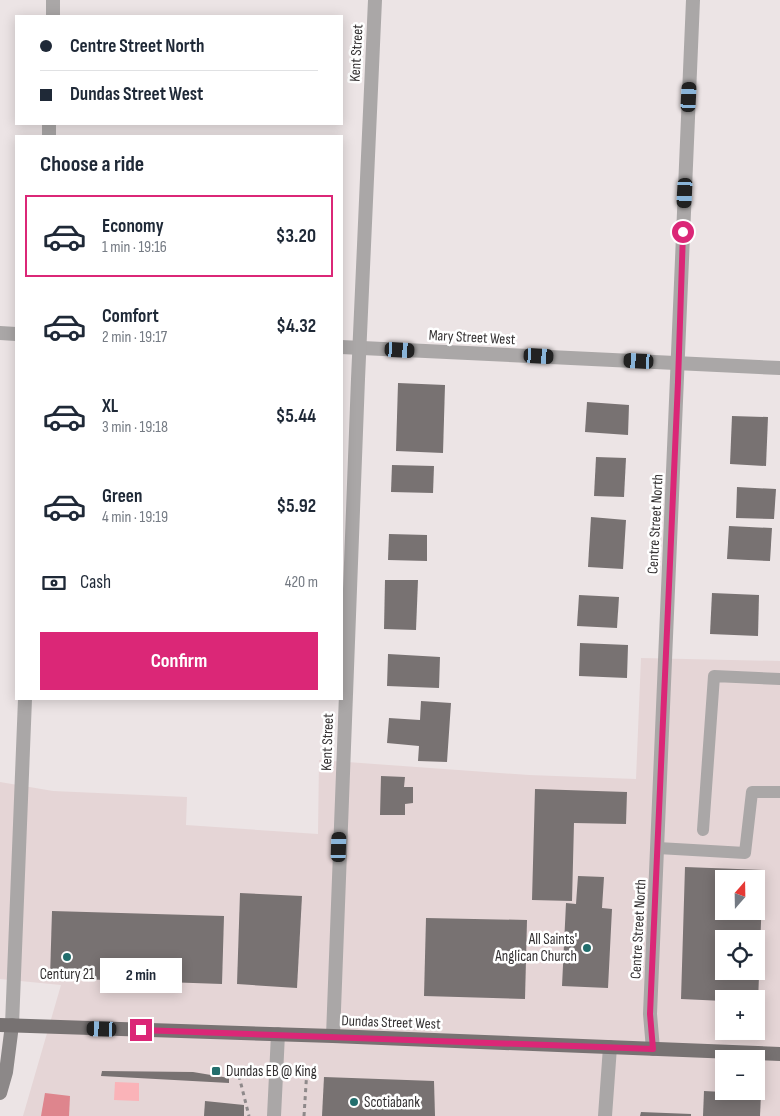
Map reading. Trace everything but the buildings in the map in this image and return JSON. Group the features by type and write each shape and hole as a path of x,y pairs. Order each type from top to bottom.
{"main road":[{"name":"Dundas Street West","path":"6,1025 780,1054"},
{"path":"0,1093 6,1072 6,1025"}],"street":[{"path":"53,0 53,15"},
{"name":"Kent Street","path":"333,1036 375,0"},
{"name":"Centre Street North","path":"653,1049 650,1014 693,0"},
{"path":"0,333 15,334"},
{"name":"Mary Street West","path":"343,347 780,368"},
{"path":"6,1025 25,700"},
{"path":"274,1116 278,1034"},
{"path":"606,1116 610,1047"}],"lane":[{"path":"703,830 714,676 780,679"},
{"path":"658,848 745,853 752,792 774,792"}],"path":[{"path":"237,1068 249,1116"},
{"path":"304,1116 307,1070"}],"shaded area":[{"path":"641,658 780,661 780,1116 23,1116 61,985 0,979 0,782 53,791 187,797 186,825 318,834 319,760 529,775 636,779"},
{"path":"115,1082 139,1083 139,1101 114,1100"},
{"path":"45,1093 70,1096 69,1116 41,1116"}],"place":[{"name":"All Saints' Anglican Church","path":"587,948"},
{"name":"Century 21","path":"67,957"},
{"name":"Dundas EB @ King","path":"216,1071"},
{"name":"Scotiabank","path":"354,1102"}],"route":[{"path":"141,1030 653,1049 650,1014 683,232"}]}
